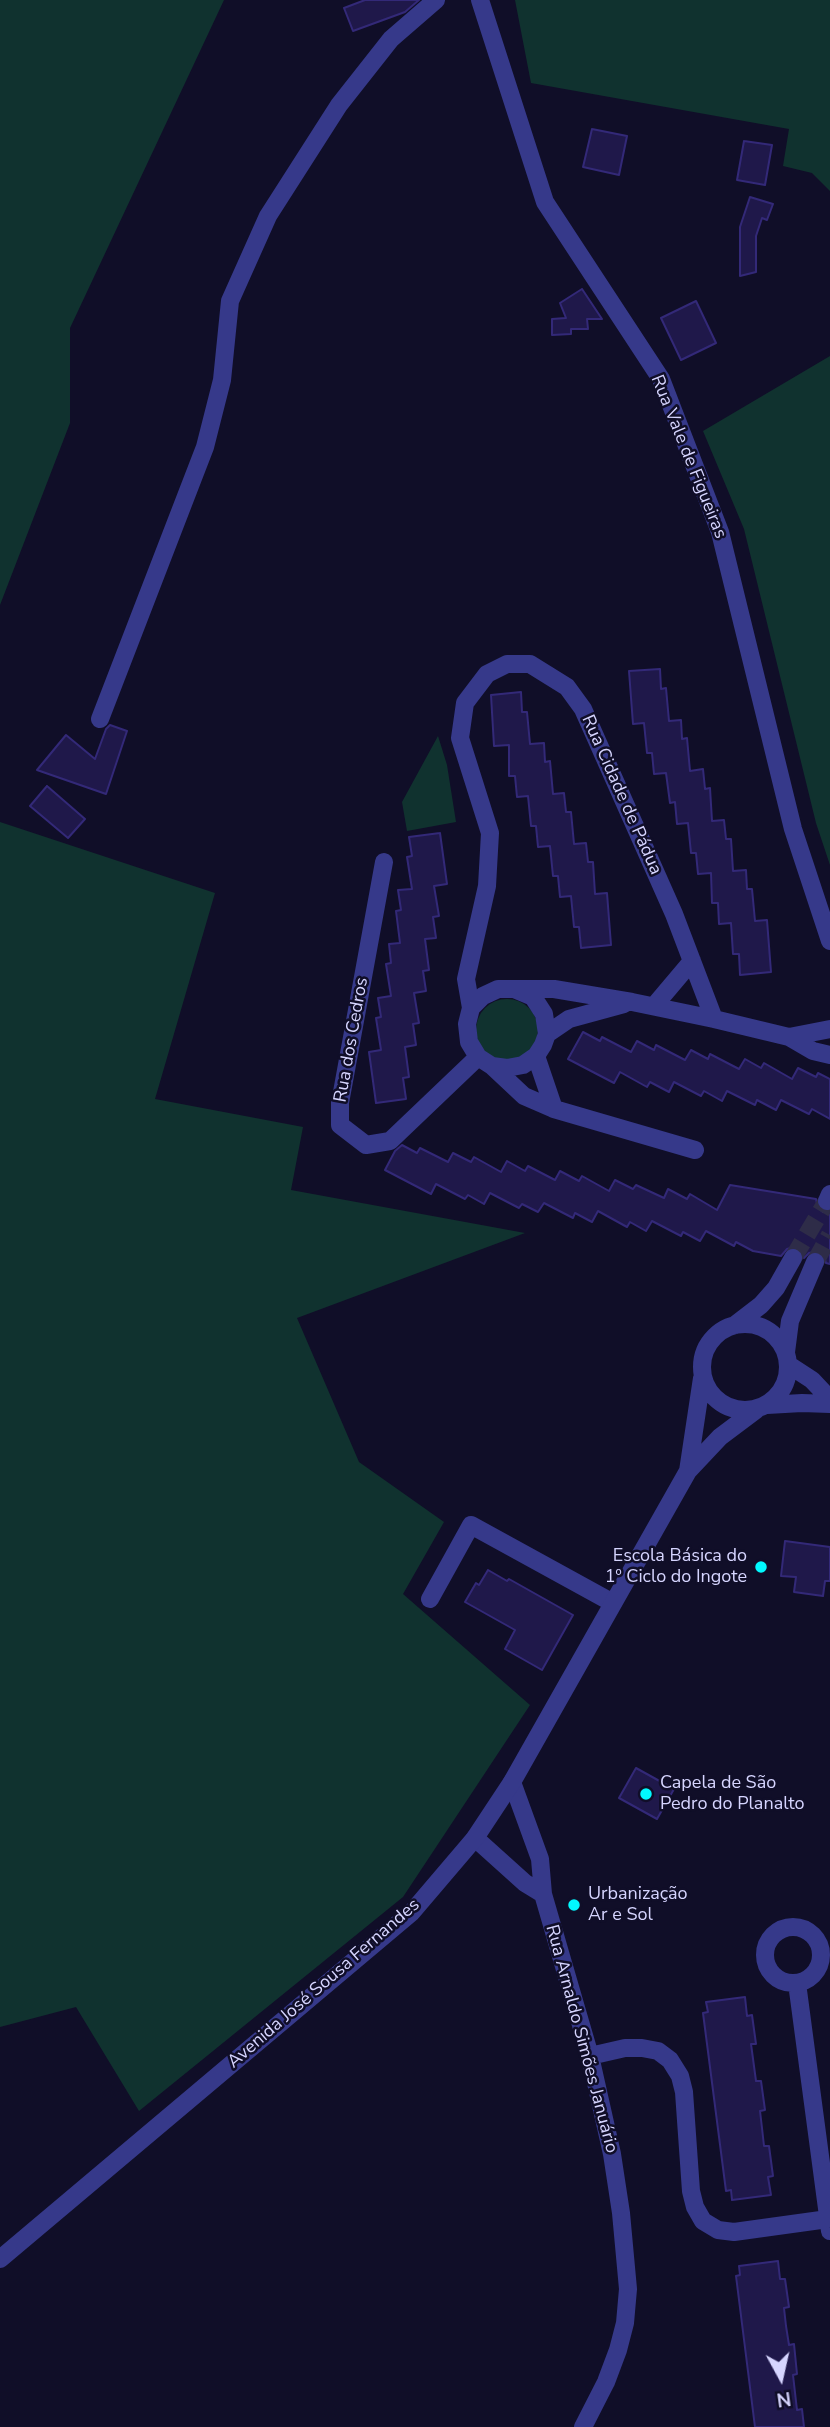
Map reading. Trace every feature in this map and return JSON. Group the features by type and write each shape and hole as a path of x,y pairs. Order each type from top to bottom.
{"street":[{"path":"100,719 205,447 222,380 230,301 268,216 340,105 391,39 436,0"},
{"name":"Rua Vale de Figueiras","path":"480,0 545,202 661,379 720,532 793,829 830,941"},
{"name":"Rua Cidade de Pádua","path":"471,1008 466,979 487,886 490,832 460,738 465,703 486,674 507,664 530,664 567,687 583,709 674,914 714,1018"},
{"name":"Rua dos Cedros","path":"384,862 340,1103 341,1125 366,1145 390,1141 485,1061"},
{"path":"654,1006 692,961"},
{"path":"695,1150 554,1109 523,1096 485,1061 469,1042 467,1024 471,1008 482,996 498,989 554,989 714,1018 789,1037 813,1051 830,1055"},
{"path":"485,1061 507,1068 523,1065 536,1056 543,1045 547,1034 544,1014 533,997 514,989"},
{"path":"547,1034 569,1020 632,1002"},
{"path":"789,1037 830,1029"},
{"path":"536,1056 554,1109"},
{"path":"793,1258 776,1287 761,1305 712,1339 705,1351 702,1378 717,1401 729,1408 743,1411 830,1401"},
{"path":"761,1408 783,1388 788,1377 790,1321 816,1262"},
{"path":"735,1325 756,1325 766,1329 782,1343 788,1358 830,1401"},
{"name":"Avenida José Sousa Fernandes","path":"688,1471 702,1378"},
{"name":"Avenida José Sousa Fernandes","path":"0,2259 412,1912 475,1838 512,1782 688,1471 720,1437 761,1408"},
{"path":"430,1599 471,1525 613,1603"},
{"name":"Rua Arnaldo Simões Januário","path":"512,1782 540,1859 543,1894 590,2056 612,2154 621,2213 628,2289 625,2323 618,2350 583,2427"},
{"path":"475,1838 525,1883 543,1894"},
{"path":"590,2056 625,2048 642,2048 658,2051 670,2060 680,2076 684,2092 691,2190 695,2207 703,2221 719,2230 734,2232 829,2225 797,1983"}],"green space":[{"path":"0,0 224,0 70,328 70,423 0,605"},
{"path":"515,0 830,0 830,191 812,173 783,166 789,129 531,83"},
{"path":"830,356 830,865 816,823 744,529 703,431"},
{"path":"438,736 447,765 456,822 407,831 402,802"},
{"path":"0,822 215,893 155,1099 303,1127 291,1190 525,1233 297,1318 359,1462 444,1522 403,1594 530,1705 403,1897 139,2111 76,2007 0,2027"},
{"path":"507,999 529,1008 538,1030 529,1052 507,1061 485,1052 476,1030 485,1008"}],"building":[{"path":"365,0 419,0 405,12 353,31 344,8"},
{"path":"592,129 627,136 619,175 583,167"},
{"path":"744,141 772,145 765,185 737,180"},
{"path":"750,197 773,204 767,220 762,218 756,236 756,272 740,276 740,227"},
{"path":"582,289 602,319 587,319 588,329 571,329 571,334 552,335 552,319 566,318 560,303"},
{"path":"696,301 716,343 681,360 661,318"},
{"path":"660,669 661,689 666,688 669,721 681,720 682,739 687,738 690,771 703,769 705,789 710,788 712,821 724,820 726,839 731,839 733,871 746,870 747,889 752,889 755,921 767,920 771,972 740,975 739,954 733,954 731,923 719,924 718,903 712,903 711,873 698,874 696,853 691,853 688,823 677,824 675,802 670,803 666,773 654,774 652,753 647,753 644,723 633,724 629,671"},
{"path":"521,692 522,712 527,712 530,744 544,743 545,762 550,761 553,794 564,793 566,812 571,812 574,844 586,843 588,862 593,862 595,894 607,893 611,945 581,948 579,927 574,927 571,896 560,897 558,876 553,876 550,846 538,847 536,826 531,826 528,796 517,797 515,776 509,776 509,745 494,746 491,695"},
{"path":"110,725 127,731 106,794 37,770 66,735 95,759"},
{"path":"47,786 85,819 68,838 30,806"},
{"path":"440,833 447,884 434,886 439,916 433,917 436,938 425,939 429,970 423,971 426,991 414,993 419,1023 413,1024 416,1045 405,1047 409,1077 403,1078 406,1099 376,1103 369,1052 381,1050 376,1018 381,1017 378,998 391,996 386,964 391,963 389,944 400,943 396,911 401,910 398,890 412,889 407,857 412,856 409,837"},
{"path":"583,1032 600,1041 602,1037 631,1052 637,1041 654,1050 656,1045 685,1060 691,1050 708,1059 710,1054 739,1069 745,1059 761,1068 764,1063 792,1079 798,1068 816,1077 818,1073 830,1079 830,1119 812,1109 809,1114 781,1100 776,1110 757,1100 755,1105 727,1091 722,1101 704,1091 701,1096 674,1082 669,1092 650,1082 647,1087 620,1072 614,1083 568,1059"},
{"path":"402,1145 417,1153 420,1148 448,1162 453,1153 471,1162 474,1157 501,1172 507,1161 525,1171 528,1166 555,1180 560,1171 579,1181 582,1176 609,1191 615,1180 633,1189 636,1185 664,1198 668,1189 687,1199 690,1194 717,1210 730,1185 816,1199 818,1208 823,1212 830,1212 830,1264 826,1263 819,1251 809,1253 804,1258 802,1252 794,1247 787,1249 781,1256 753,1251 736,1242 734,1246 706,1231 700,1241 683,1232 681,1236 652,1221 646,1231 630,1222 627,1227 598,1211 592,1222 575,1213 573,1218 544,1203 538,1212 522,1204 519,1208 490,1193 484,1204 468,1195 465,1199 436,1184 431,1194 385,1170 395,1151"},
{"path":"785,1541 830,1547 830,1581 825,1581 823,1596 794,1592 796,1577 781,1576"},
{"path":"488,1570 573,1615 542,1670 505,1649 515,1630 465,1602 476,1583 479,1585"},
{"name":"Capela de São Pedro do Planalto","path":"636,1768 674,1789 657,1819 619,1798"},
{"path":"745,1997 747,2016 752,2015 756,2044 751,2044 756,2081 761,2081 765,2110 760,2111 764,2146 769,2146 773,2176 768,2177 771,2195 732,2200 731,2190 726,2191 703,2013 708,2012 706,2002"},
{"path":"778,2261 780,2279 785,2279 789,2307 784,2308 789,2345 794,2344 797,2374 793,2375 797,2410 802,2409 804,2427 755,2427 736,2276 740,2275 739,2266"}],"tunnel":[{"path":"793,1258 827,1201"},
{"path":"815,1262 830,1235"}],"place":[{"name":"Escola Básica do 1º Ciclo do Ingote","path":"761,1567"},
{"name":"Capela de São Pedro do Planalto","path":"646,1794"},
{"name":"Urbanização Ar e Sol","path":"574,1905"}]}
